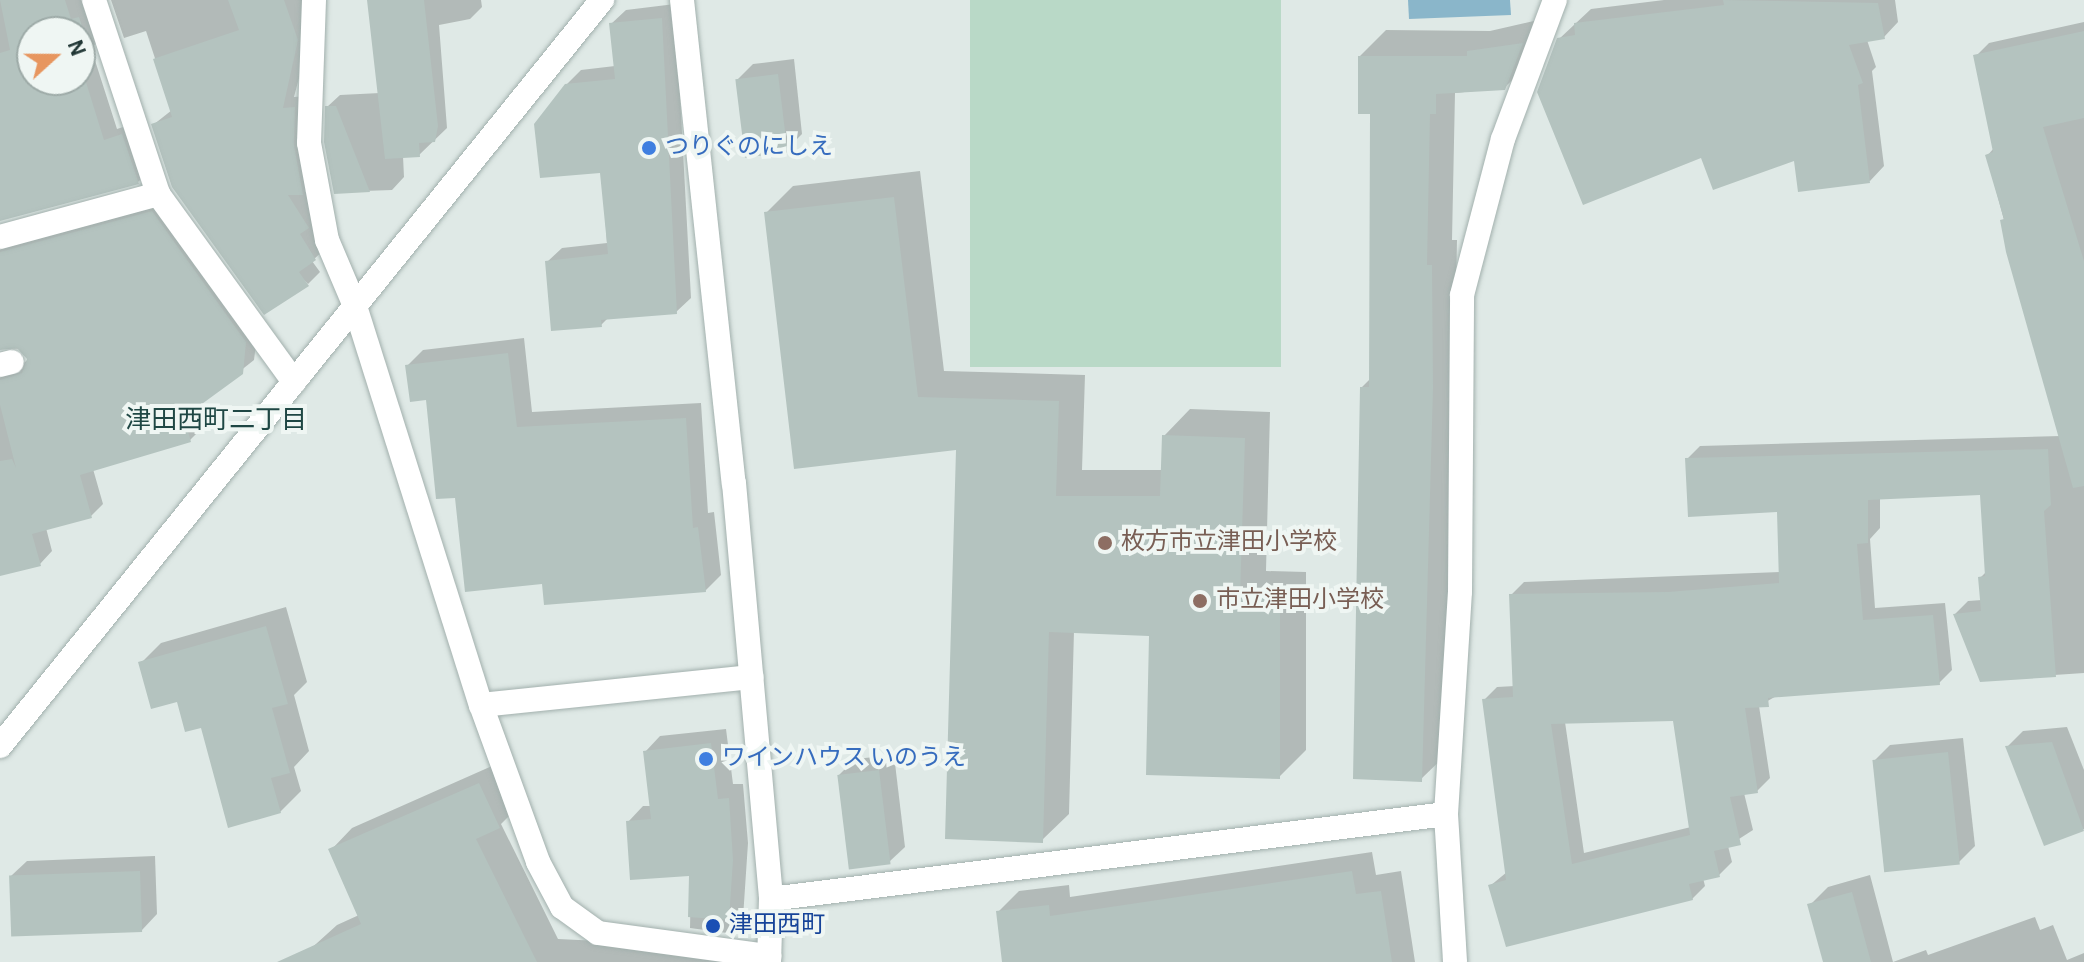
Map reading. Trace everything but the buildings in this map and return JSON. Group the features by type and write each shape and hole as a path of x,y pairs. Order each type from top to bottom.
{"street":[{"path":"94,0 158,194 294,382"},
{"path":"314,0 309,143 327,240 355,306 481,705 538,862 562,907 598,933 769,959 771,899 752,677 682,0"},
{"path":"0,746 602,0"},
{"path":"1455,962 1446,814 1460,592 1462,295 1503,139 1555,0"},
{"path":"0,237 158,194"},
{"path":"481,705 752,677"},
{"path":"771,899 1446,814"}],"green space":[{"path":"970,0 1281,0 1281,367 970,367"}],"water":[{"path":"1408,0 1510,0 1511,15 1409,19"}],"place":[{"name":"つりぐのにしえ","path":"649,148"},
{"name":"枚方市立津田小学校","path":"1105,543"},
{"name":"市立津田小学校","path":"1200,601"},
{"name":"ワインハウス いのうえ","path":"706,759"},
{"name":"津田西町","path":"713,926"}],"district":[{"name":"津田西町二丁目","path":"216,421"}]}
